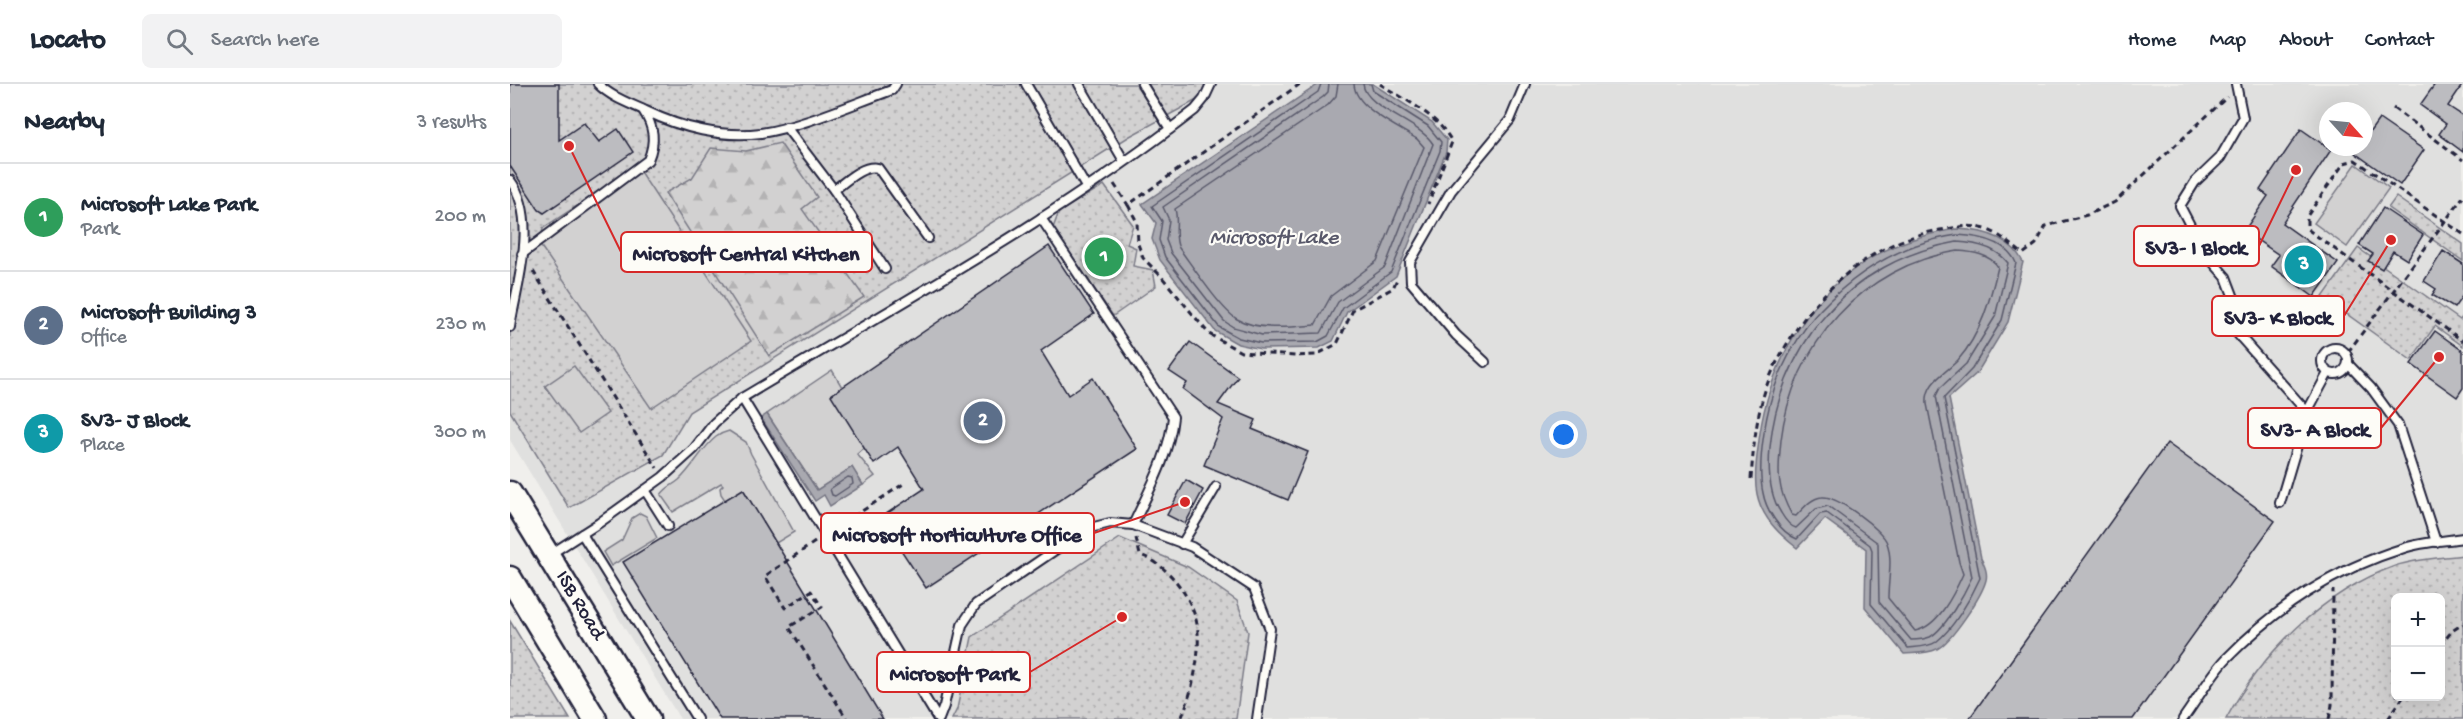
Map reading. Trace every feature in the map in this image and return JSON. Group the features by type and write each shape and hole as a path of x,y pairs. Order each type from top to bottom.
{"main road":[{"name":"ISB Road","path":"510,493 648,719"},
{"path":"510,578 595,719"}],"lane":[{"path":"598,84 607,92 663,119 714,133 760,133 786,127 903,84"},
{"path":"1026,84 1086,187"},
{"path":"1079,84 1124,161"},
{"path":"1142,84 1170,129"},
{"path":"548,556 663,477 694,449 714,423 742,398 1041,218 1195,110 1204,99 1210,84"},
{"path":"1485,362 1456,335 1412,282 1410,262 1451,191 1510,120 1525,84"},
{"path":"2236,86 2243,118 2220,158 2195,182 2180,206 2204,252 2226,278 2235,298 2228,322 2307,412"},
{"path":"522,254 648,160 653,147 653,131 642,109"},
{"path":"786,127 834,190 885,269"},
{"path":"834,190 864,169 871,166 878,168 928,238"},
{"path":"510,180 516,189 524,214 525,237 510,327"},
{"path":"1041,218 1173,417 1171,435 1162,462 1133,525"},
{"path":"2328,373 2322,364 2324,353 2333,347 2344,351 2347,354 2348,364 2371,388 2398,425 2436,542"},
{"path":"2328,373 2338,374 2348,364"},
{"path":"2280,503 2307,412 2328,373"},
{"path":"742,398 939,719"},
{"path":"1182,544 1216,487"},
{"path":"645,490 668,526"},
{"path":"939,719 962,625 976,604 1086,529 1110,523 1133,525 1192,548 1254,588 1270,629 1257,719"},
{"path":"582,534 697,719"},
{"path":"2183,719 2225,661 2281,608 2333,576 2405,547 2463,538"}],"path":[{"path":"1128,205 1300,84"},
{"path":"1380,84 1432,118 1443,127 1452,142 1425,212"},
{"path":"1751,479 1758,413 1777,361 1812,306 1834,283 1860,263 1888,247 1927,232 1967,226 1995,233 2023,254 2036,244 2046,226 2087,215 2115,202 2236,86"},
{"path":"2393,108 2463,160"},
{"path":"2463,234 2355,160 2344,163 2307,216 2307,229 2463,341"},
{"path":"1106,174 1137,222 1138,244 1143,258 1209,334 1241,352 1316,355 1336,344 1353,310 1393,288 1398,277"},
{"path":"2347,354 2463,197"},
{"path":"522,254 663,477"},
{"path":"847,719 789,627 822,607 811,591 785,608 765,576 905,483"},
{"path":"1133,525 1140,555 1166,568 1176,581 1190,605 1198,632 1189,700 1181,719"},
{"path":"2329,719 2332,705 2333,576"},
{"path":"2445,640 2452,631 2463,624"},
{"path":"2388,719 2401,701"}],"shaded area":[{"path":"510,84 2463,84 2463,719 680,719 510,440"}],"green space":[{"path":"510,84 1207,84 1206,95 1130,136 689,412 663,455 569,508 510,411"},
{"path":"780,143 817,197 802,209 864,297 769,356 665,193 692,178 711,148 746,151"},
{"path":"2356,164 2389,188 2347,247 2314,223"},
{"path":"637,167 751,341 651,408 540,245 543,228"},
{"path":"1104,185 1133,225 1127,244 1136,248 1133,266 1153,270 1156,286 1113,316 1053,228 1059,212"},
{"path":"2396,197 2463,244 2463,261 2388,208"},
{"path":"2358,248 2460,320 2463,316 2463,346 2435,326 2411,360 2323,297"},
{"path":"574,366 608,413 579,433 545,386"},
{"path":"832,370 842,387 864,448 857,454 875,476 863,485 852,468 817,490 767,414"},
{"path":"729,431 746,442 794,532 776,543 743,489 725,500 721,494 720,488 723,485 721,483 673,512 661,495 684,475 711,441"},
{"path":"640,513 646,516 657,538 611,566 603,552 622,540 632,518"},
{"path":"1120,538 1188,567 1237,601 1248,632 1236,719 952,719 957,709 972,637"},
{"path":"2463,555 2463,719 2226,719 2257,671 2276,648 2319,608 2369,577 2395,566 2420,560"},
{"path":"510,621 570,719 510,719"}],"water":[{"name":"Microsoft Lake","path":"1319,84 1373,84 1432,122 1447,140 1446,152 1396,276 1347,312 1333,341 1319,348 1261,349 1238,344 1215,331 1160,260 1152,239 1156,223 1142,204"},
{"path":"1957,229 1985,233 2003,240 2011,246 2023,262 2008,322 1977,373 1949,398 1986,577 1972,607 1943,645 1929,652 1904,654 1865,607 1866,549 1825,519 1797,548 1784,537 1772,525 1759,503 1756,483 1757,453 1767,400 1784,354 1810,313 1826,294 1856,267 1897,245 1927,235"},
{"path":"767,414 817,490 852,467 863,485 830,506 824,495 815,501 761,418"}],"building":[{"path":"510,84 559,84 559,140 584,123 599,142 618,129 633,152 544,213 539,210 510,166"},
{"path":"2435,84 2463,84 2448,106 2463,116 2463,152 2439,134 2446,124 2420,105"},
{"path":"2379,119 2424,150 2400,185 2359,156 2373,156 2373,127"},
{"path":"2301,129 2319,142 2319,156 2327,156 2282,223 2338,263 2314,297 2271,266 2279,255 2244,231 2268,196 2260,190"},
{"path":"2383,208 2423,235 2407,260 2393,251 2382,269 2368,261 2373,254 2359,245"},
{"path":"1049,246 1094,314 1041,351 1068,395 1093,378 1137,449 926,588 880,518 924,489 898,447 874,464 831,395"},
{"path":"2443,251 2463,264 2463,295 2454,308 2432,295 2436,289 2424,281"},
{"path":"2435,331 2463,351 2463,388 2457,397 2411,364"},
{"path":"1190,342 1238,377 1218,404 1256,420 1252,429 1308,452 1288,500 1204,465 1223,419 1183,389 1187,383 1169,371"},
{"path":"2167,443 2275,521 2133,719 1969,719"},
{"path":"1186,480 1203,490 1185,524 1167,515"},
{"path":"743,489 883,719 720,719 623,562"}],"place":[{"name":"Microsoft Central Kitchen","path":"569,146"},
{"name":"SV3- I Block","path":"2296,170"},
{"name":"SV3- K Block","path":"2391,240"},
{"name":"Microsoft Lake Park","path":"1104,257"},
{"name":"SV3- J Block","path":"2304,265"},
{"name":"SV3- A Block","path":"2439,357"},
{"name":"Microsoft Building 3","path":"983,421"},
{"name":"Microsoft Horticulture Office","path":"1185,502"},
{"name":"Microsoft Park","path":"1122,617"}]}
